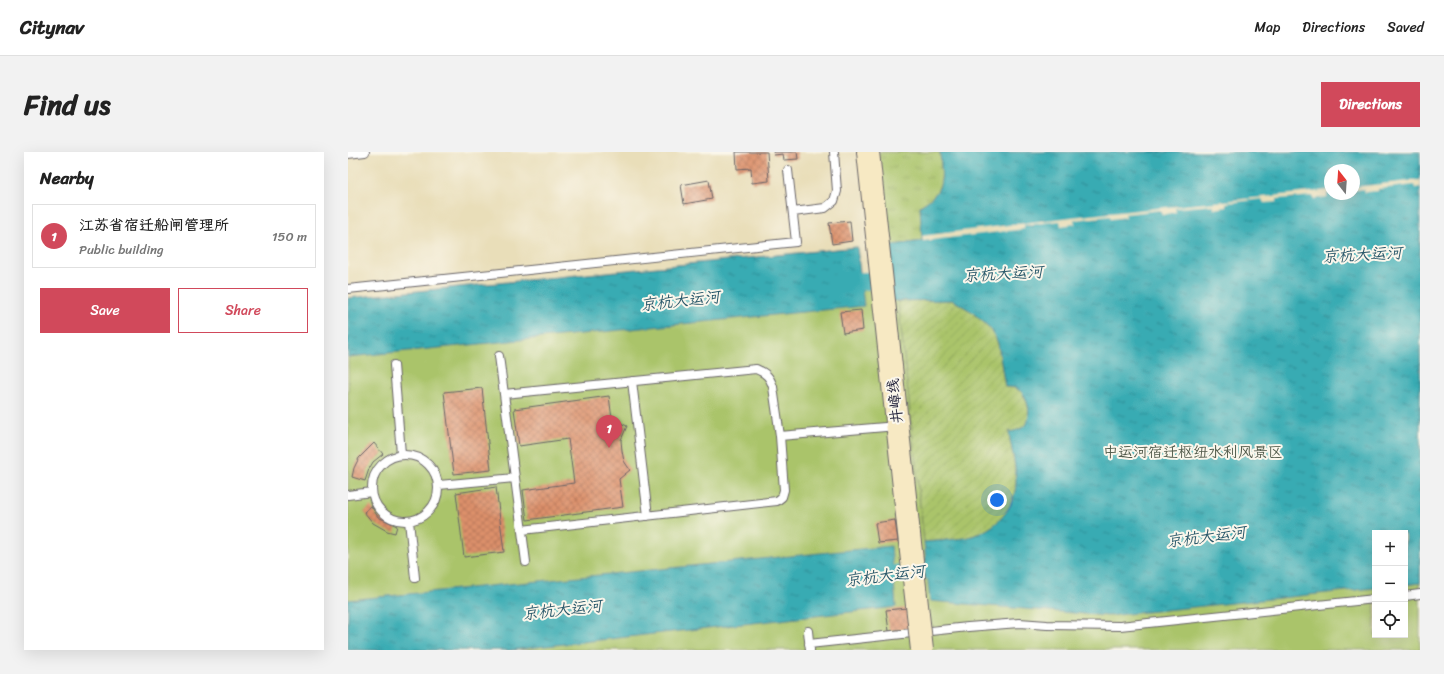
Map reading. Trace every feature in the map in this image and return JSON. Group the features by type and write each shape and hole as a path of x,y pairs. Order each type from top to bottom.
{"main road":[{"name":"井嶂线","path":"868,152 922,650"}],"lane":[{"path":"348,154 364,152"},
{"path":"793,212 825,208 834,201 836,186 834,152"},
{"path":"348,289 796,242 788,170"},
{"path":"498,356 526,562"},
{"path":"394,365 401,454"},
{"path":"504,394 756,369 766,373 771,380 780,436 784,490 782,497 776,501 522,530"},
{"path":"632,381 648,516"},
{"path":"780,436 898,426"},
{"path":"401,454 412,454 422,458 430,465 436,475 439,485 438,496 433,506 426,514 409,521 394,519 384,514 377,506 372,492 372,484 375,473 381,464 390,458 401,454"},
{"path":"439,485 515,478"},
{"path":"348,495 372,492"},
{"path":"409,521 414,578"},
{"path":"1408,596 1420,594"},
{"path":"808,631 809,647 968,627 1019,623 1120,626 1372,599"}],"green space":[{"path":"875,152 940,152 940,184 934,195 920,206 923,241 886,246"},
{"name":"中运河宿迁枢纽水利风景区","path":"1420,232 1420,650 348,650 348,336"},
{"path":"898,300 953,300 971,311 991,329 998,343 1005,387 1013,387 1021,392 1024,395 1028,405 1029,415 1026,424 1016,431 1009,432 1016,479 1011,504 1000,520 984,532 959,539 924,542"}],"water":[{"path":"940,152 1420,152 1420,583 1408,585 1408,530 1372,530 1372,588 1108,616 930,601 924,542 959,539 983,532 1006,513 1011,504 1016,484 1015,465 1009,432 1022,428 1026,424 1029,415 1028,405 1024,395 1017,389 1005,387 998,343 991,329 971,311 953,300 891,301 886,246 922,241 920,206 934,195 940,184"},
{"path":"857,247 864,306 348,357 348,298"},
{"path":"891,546 896,607 510,650 348,650 348,600"}],"pier":[{"path":"1420,180 1420,187 1415,188 1414,185 1365,192 1364,189 1360,189 1360,186"},
{"path":"1324,191 1324,197 1314,199 1313,196 1277,199 1277,202 1264,203 1262,199 1226,203 1226,207 1214,209 1213,205 1175,208 1176,212 1162,215 1160,210 1125,214 1126,217 1111,219 1110,216 1074,220 1075,224 1061,226 1060,221 1024,225 1024,229 923,241 922,236 1072,217"}],"building":[{"path":"736,152 767,152 769,181 752,183 751,168 737,169"},
{"path":"773,152 797,152 798,159 784,160 783,154 774,155"},
{"path":"709,180 712,199 684,204 681,185"},
{"path":"850,221 852,241 832,244 829,223"},
{"path":"861,310 863,330 843,333 840,312"},
{"path":"482,388 491,470 454,474 444,392"},
{"path":"609,396 612,419 627,426 621,440 624,461 630,470 619,479 623,507 527,520 523,490 574,483 568,439 519,446 514,409"},
{"path":"374,443 383,454 373,462 365,481 352,477 354,468 359,458"},
{"path":"496,487 504,552 464,557 456,493"},
{"path":"371,506 378,517 397,526 395,533 387,531 373,523 364,512"},
{"path":"895,520 898,541 878,543 875,523"},
{"path":"907,608 909,629 889,631 886,610"}],"waterway":[{"name":"京杭大运河","path":"836,283 894,279"},
{"name":"京杭大运河","path":"870,577 952,567"}],"place":[{"name":"江苏省宿迁船闸管理所","path":"609,448"}]}
